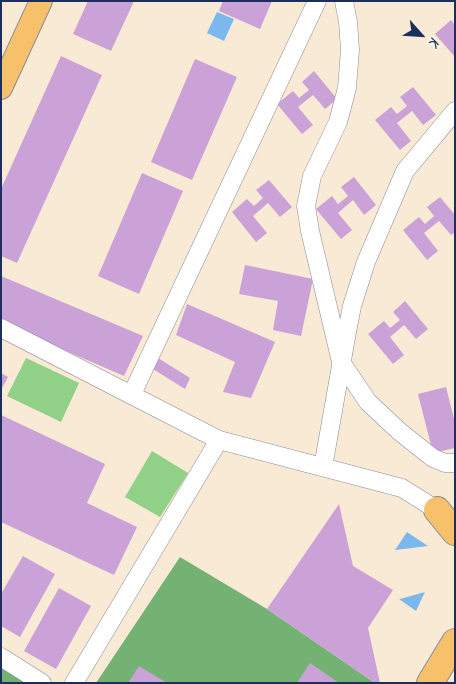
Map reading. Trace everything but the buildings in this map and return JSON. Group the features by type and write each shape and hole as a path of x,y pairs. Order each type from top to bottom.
{"highway":[{"path":"446,515 455,532"},
{"path":"430,683 455,642"}],"main road":[{"path":"1,88 41,1"}],"street":[{"path":"132,394 317,1"},
{"path":"344,1 350,50 348,88 338,122 312,176 306,206 310,231 341,362 368,402 394,426 433,458 445,463 455,463"},
{"path":"324,467 352,306 366,262 404,171 455,111"},
{"path":"1,328 219,440 402,488 446,515"},
{"path":"74,683 219,440"},
{"path":"417,683 455,642"},
{"path":"1,657 42,683"}],"green space":[{"path":"26,358 79,383 61,422 7,396"},
{"path":"152,451 188,473 160,517 125,497"},
{"path":"180,557 267,609 375,683 96,683"},
{"path":"1,657 42,683 1,683"}],"water":[{"path":"217,12 234,19 224,41 207,33"},
{"path":"407,532 428,546 395,550"},
{"path":"425,592 416,611 399,599 400,599"}]}
